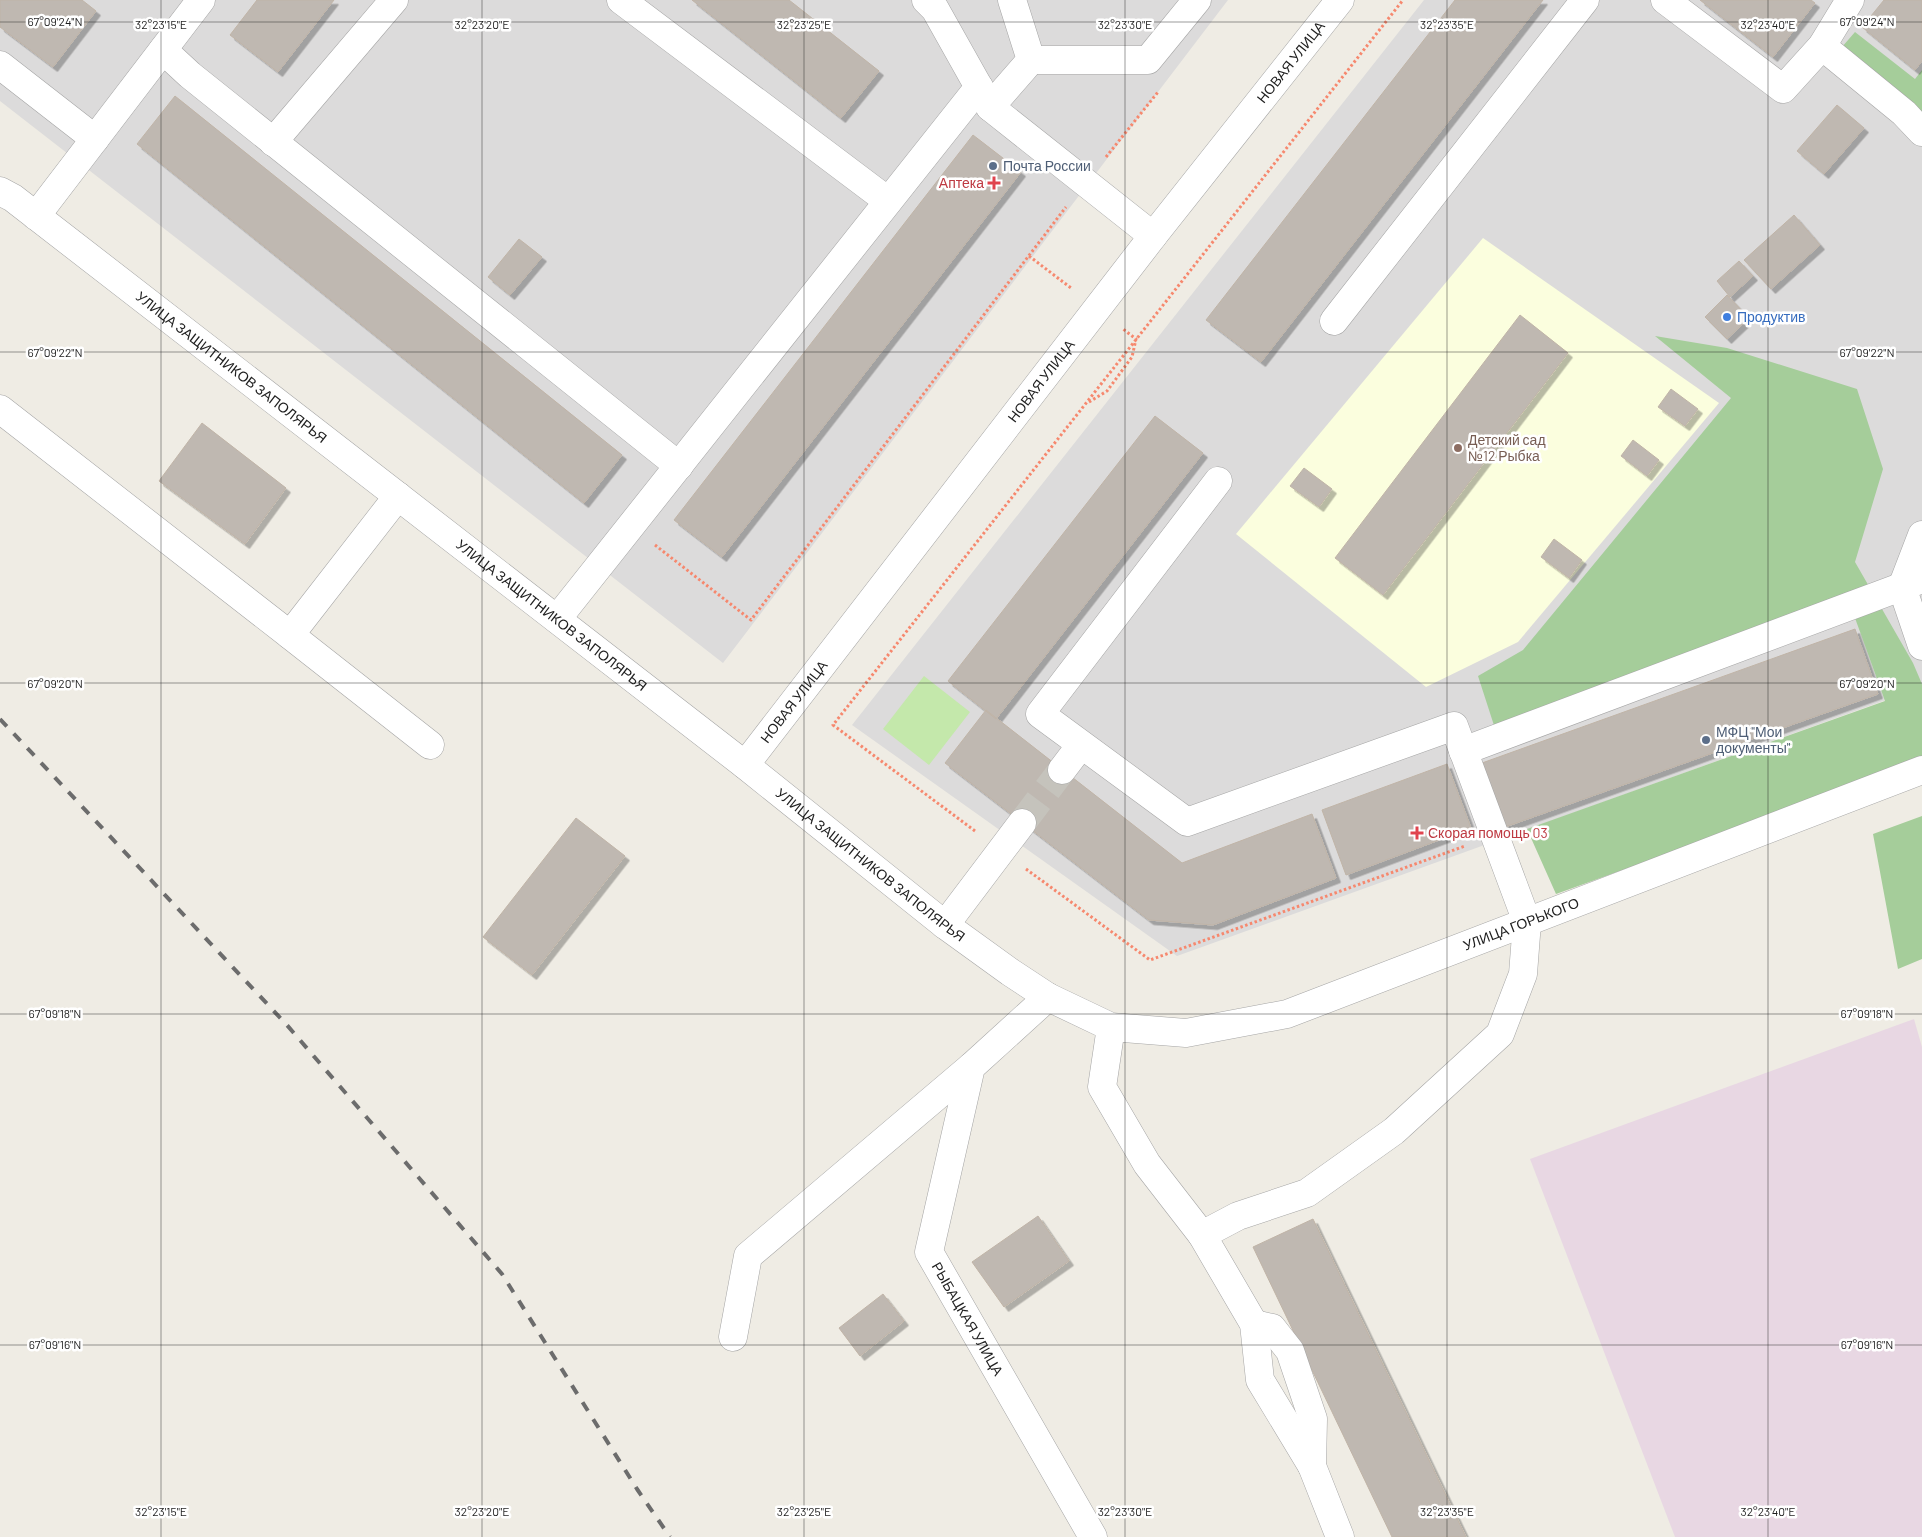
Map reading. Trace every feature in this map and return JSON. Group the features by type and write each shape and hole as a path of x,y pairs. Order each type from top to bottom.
{"street":[{"path":"36,216 201,0"},
{"path":"273,142 394,0"},
{"path":"622,0 888,201"},
{"path":"926,0 935,9 984,97 1085,183 1153,236"},
{"path":"1012,0 1031,60"},
{"path":"557,619 888,201 984,97 1031,60 1148,60 1197,0"},
{"name":"НОВАЯ УЛИЦА","path":"745,765 1153,236 1340,0"},
{"path":"1334,321 1585,0"},
{"path":"1665,0 1783,89 1822,46 1850,0"},
{"path":"1822,46 1904,112 1922,132"},
{"path":"163,50 190,75 273,142 679,466"},
{"path":"0,66 95,139"},
{"name":"УЛИЦА ЗАЩИТНИКОВ ЗАПОЛЯРЬЯ","path":"0,191 13,198 557,619 946,925 1048,997 1111,1027"},
{"path":"0,409 430,746"},
{"path":"1202,1235 1238,1216 1307,1193 1394,1131 1500,1034 1523,974 1527,922 1454,726 1187,822 1040,714 1218,480"},
{"path":"290,635 398,496"},
{"path":"1922,535 1912,583 1922,646"},
{"path":"1463,752 1912,583"},
{"path":"1062,770 1081,745"},
{"name":"УЛИЦА ГОРЬКОГО","path":"1111,1027 1186,1033 1288,1014 1922,770"},
{"path":"946,925 1022,823"},
{"path":"733,1337 748,1256 971,1067 1048,997"},
{"path":"1111,1027 1102,1087 1147,1164 1202,1235 1254,1324 1260,1380 1312,1466 1340,1537"},
{"name":"РЫБАЦКАЯ УЛИЦА","path":"971,1067 929,1252 1093,1537"},
{"path":"1254,1324 1272,1328 1290,1351 1313,1419 1312,1466"}],"path":[{"path":"1101,385 1403,0"},
{"path":"631,526 751,620 1085,183 1158,91"},
{"path":"1086,404 1106,391 1132,357 1136,339"}],"shaded area":[{"path":"0,0 1228,0 723,663 0,101"},
{"path":"1424,0 1922,0 1922,687 1177,956 852,725"},
{"path":"1483,238 1719,403 1518,642 1426,687 1236,534"},
{"path":"1914,1019 1922,1047 1922,1537 1675,1537 1530,1159"}],"green space":[{"path":"1855,32 1915,79 1922,70 1922,113 1842,47"},
{"path":"1655,336 1727,348 1857,389 1883,469 1855,562 1913,663 1922,684 1922,762 1556,894 1527,829 1885,701 1855,618 1501,747 1478,676 1523,650 1731,398"},
{"path":"924,676 970,712 929,765 883,729"},
{"path":"1922,816 1922,959 1898,969 1873,834"}],"building":[{"path":"0,0 82,0 96,11 53,67 0,27"},
{"path":"257,0 334,0 278,72 230,35"},
{"path":"692,0 789,0 879,71 841,118"},
{"path":"1455,0 1543,0 1261,362 1206,320"},
{"path":"1700,0 1811,0 1815,3 1773,57"},
{"path":"1884,0 1922,0 1922,61 1915,70 1862,27"},
{"path":"175,96 622,455 584,503 137,144"},
{"path":"1837,105 1864,128 1824,174 1797,151"},
{"path":"973,135 1021,172 722,557 674,520"},
{"path":"1794,215 1820,245 1771,289 1744,260"},
{"path":"519,239 542,257 510,295 488,277"},
{"path":"1739,261 1753,276 1730,297 1717,281"},
{"name":"Продуктив","path":"1727,295 1749,318 1727,339 1705,317"},
{"path":"1520,315 1568,353 1383,595 1335,558"},
{"path":"1671,389 1698,409 1685,426 1658,407"},
{"path":"1155,416 1203,453 996,719 948,681"},
{"path":"202,423 286,488 245,544 159,481"},
{"path":"1633,440 1659,460 1647,476 1621,456"},
{"path":"1304,468 1332,489 1319,507 1290,486"},
{"path":"1554,539 1582,560 1569,578 1541,557"},
{"path":"1855,629 1878,694 1505,827 1482,763"},
{"path":"986,710 1182,863 1312,814 1336,878 1213,925 1149,920 945,763"},
{"path":"1447,764 1471,828 1346,875 1322,810"},
{"path":"576,818 625,856 532,975 483,937"},
{"path":"1038,1216 1069,1261 1004,1307 972,1262"},
{"path":"1313,1219 1466,1537 1392,1537 1253,1247"},
{"path":"883,1294 904,1321 860,1356 839,1328"}],"tunnel":[{"path":"1022,823 1062,770"}],"railway":[{"path":"0,719 286,1024 502,1274 637,1489 670,1537"}],"place":[{"name":"Почта России","path":"993,166"},
{"name":"Аптека","path":"994,183"},
{"name":"Продуктив","path":"1727,317"},
{"name":"Детский сад №12 Рыбка","path":"1458,448"},
{"name":"МФЦ \"Мои документы\"","path":"1706,740"},
{"name":"Скорая помощь 03","path":"1417,833"}]}
